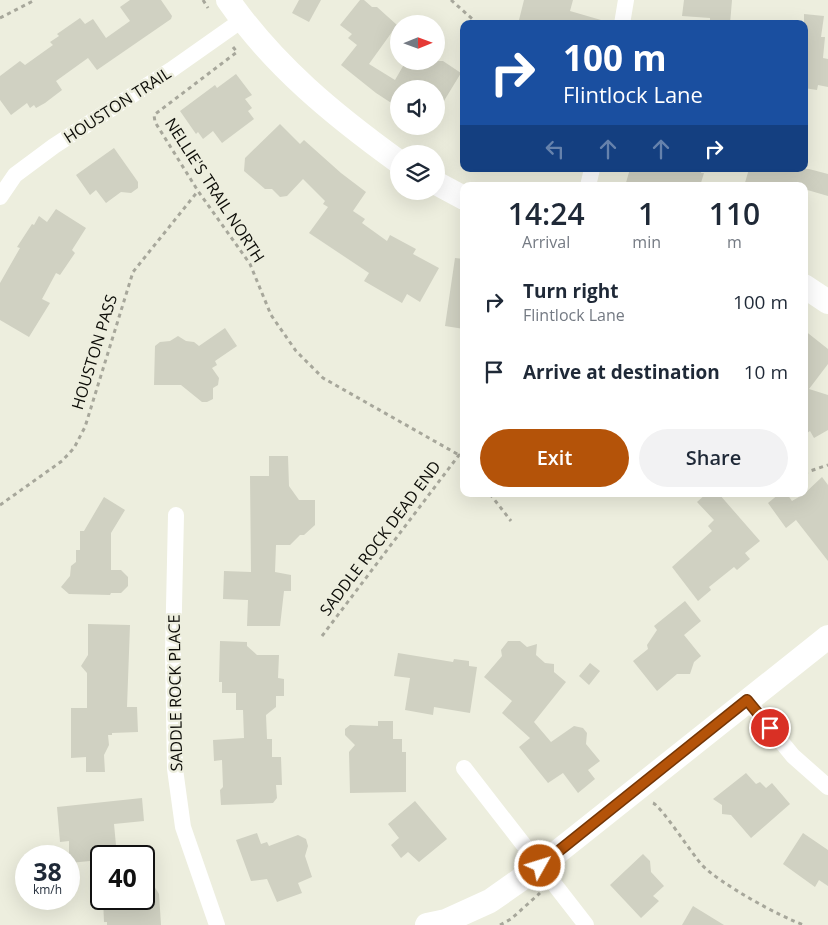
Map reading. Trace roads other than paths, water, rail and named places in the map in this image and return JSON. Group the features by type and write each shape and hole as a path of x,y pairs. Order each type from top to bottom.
{"street":[{"path":"228,0 242,20 293,78 347,124 390,155"},
{"path":"623,20 626,0"},
{"name":"HOUSTON TRAIL","path":"0,197 15,175 54,146 171,70 242,20"},
{"path":"445,188 460,196"},
{"path":"808,289 828,302"},
{"name":"SADDLE ROCK PLACE","path":"176,515 172,652 175,769 183,827 217,925"},
{"path":"427,925 446,921 490,901 540,866 828,637"},
{"path":"747,700 794,756 828,787"},
{"path":"464,768 586,925"}]}
